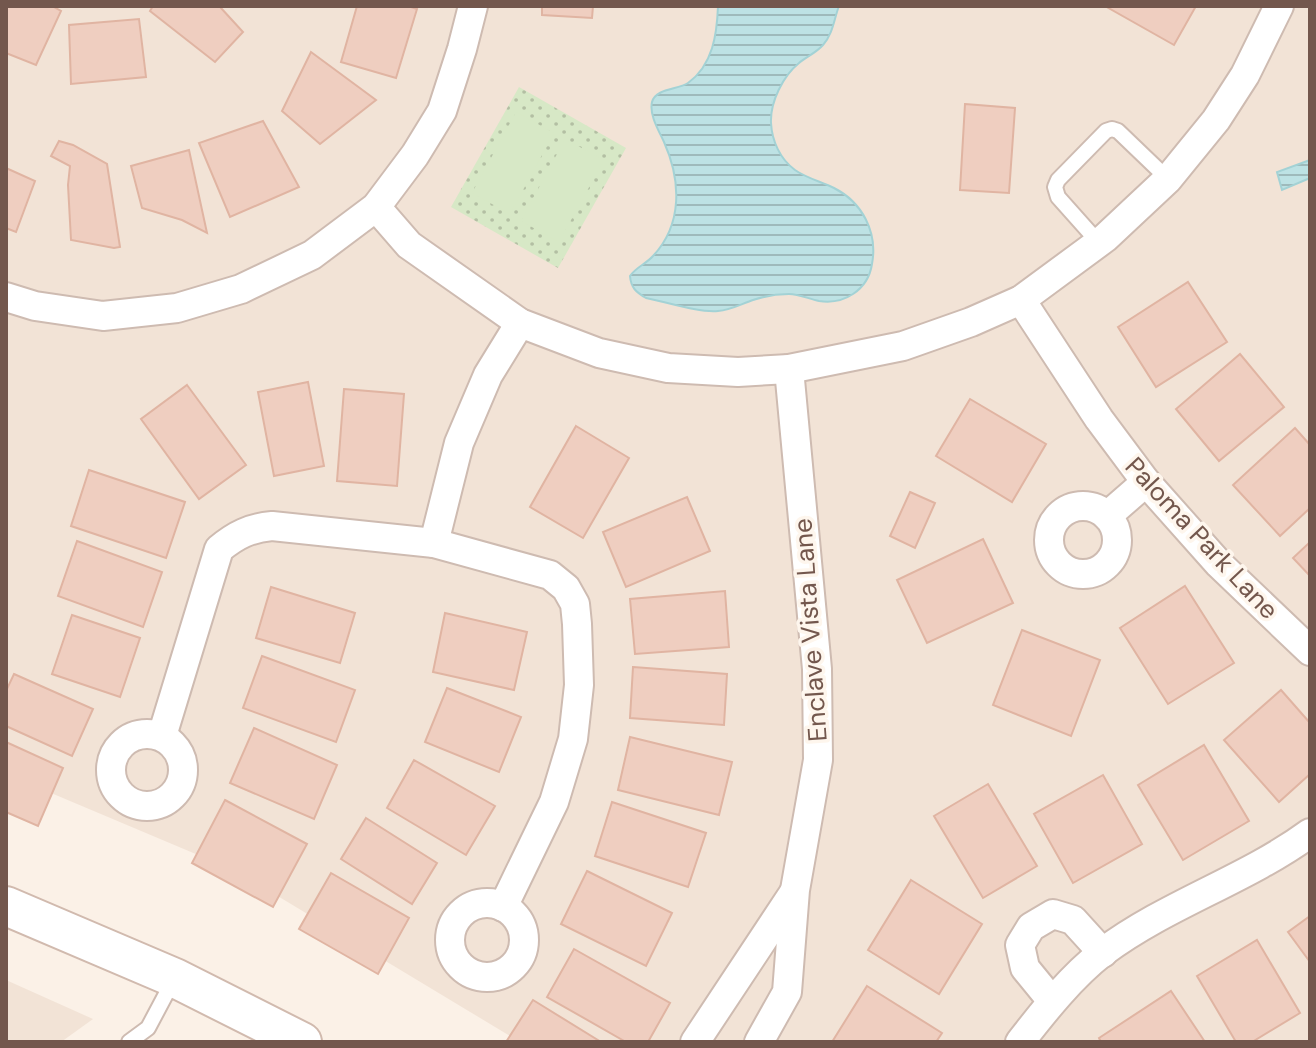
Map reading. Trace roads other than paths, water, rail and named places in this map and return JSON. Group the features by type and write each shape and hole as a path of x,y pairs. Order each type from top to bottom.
{"main road":[{"path":"6,906 175,978 302,1042"}],"street":[{"path":"6,297 35,306 103,316 177,308 241,289 312,255 376,207 415,155 442,111 473,6"},
{"path":"376,207 409,245 520,323 599,353 668,368 738,372 789,369 903,346 1021,300 1099,243 1168,179 1216,120 1245,75 1279,6"},
{"name":"Paloma Park Lane","path":"1021,300 1099,419 1146,482 1219,564 1310,651"},
{"path":"434,543 459,443 488,375 520,323"},
{"name":"Enclave Vista Lane","path":"759,1042 787,992 795,890 818,760 817,684 789,369"},
{"path":"1107,516 1146,482"},
{"path":"162,736 219,549 253,527 272,526 434,543 550,575 566,588 575,604 579,685 573,739 554,802 503,907"},
{"path":"1020,1042 1052,1001 1103,953 1161,915 1231,881 1310,833"},
{"name":"Enclave Vista Lane","path":"695,1042 795,890"},
{"path":"1052,1001 1025,968 1020,945 1031,927 1053,914 1073,920 1103,953"}],"lane":[{"path":"1099,243 1058,197 1055,187 1058,180 1106,131 1118,131 1168,179"},
{"path":"129,1042 148,1028 175,978"}],"water":[{"path":"718,6 839,6 826,41 793,68 783,82 775,98 771,123 773,136 785,161 795,170 844,194 866,219 873,241 870,273 860,288 846,298 828,302 780,294 711,311 646,298 632,284 632,273 650,259 670,230 676,201 674,171 653,117 652,102 658,94 688,83 703,67 715,38"},
{"path":"1310,160 1310,178 1282,190 1277,172"}]}
